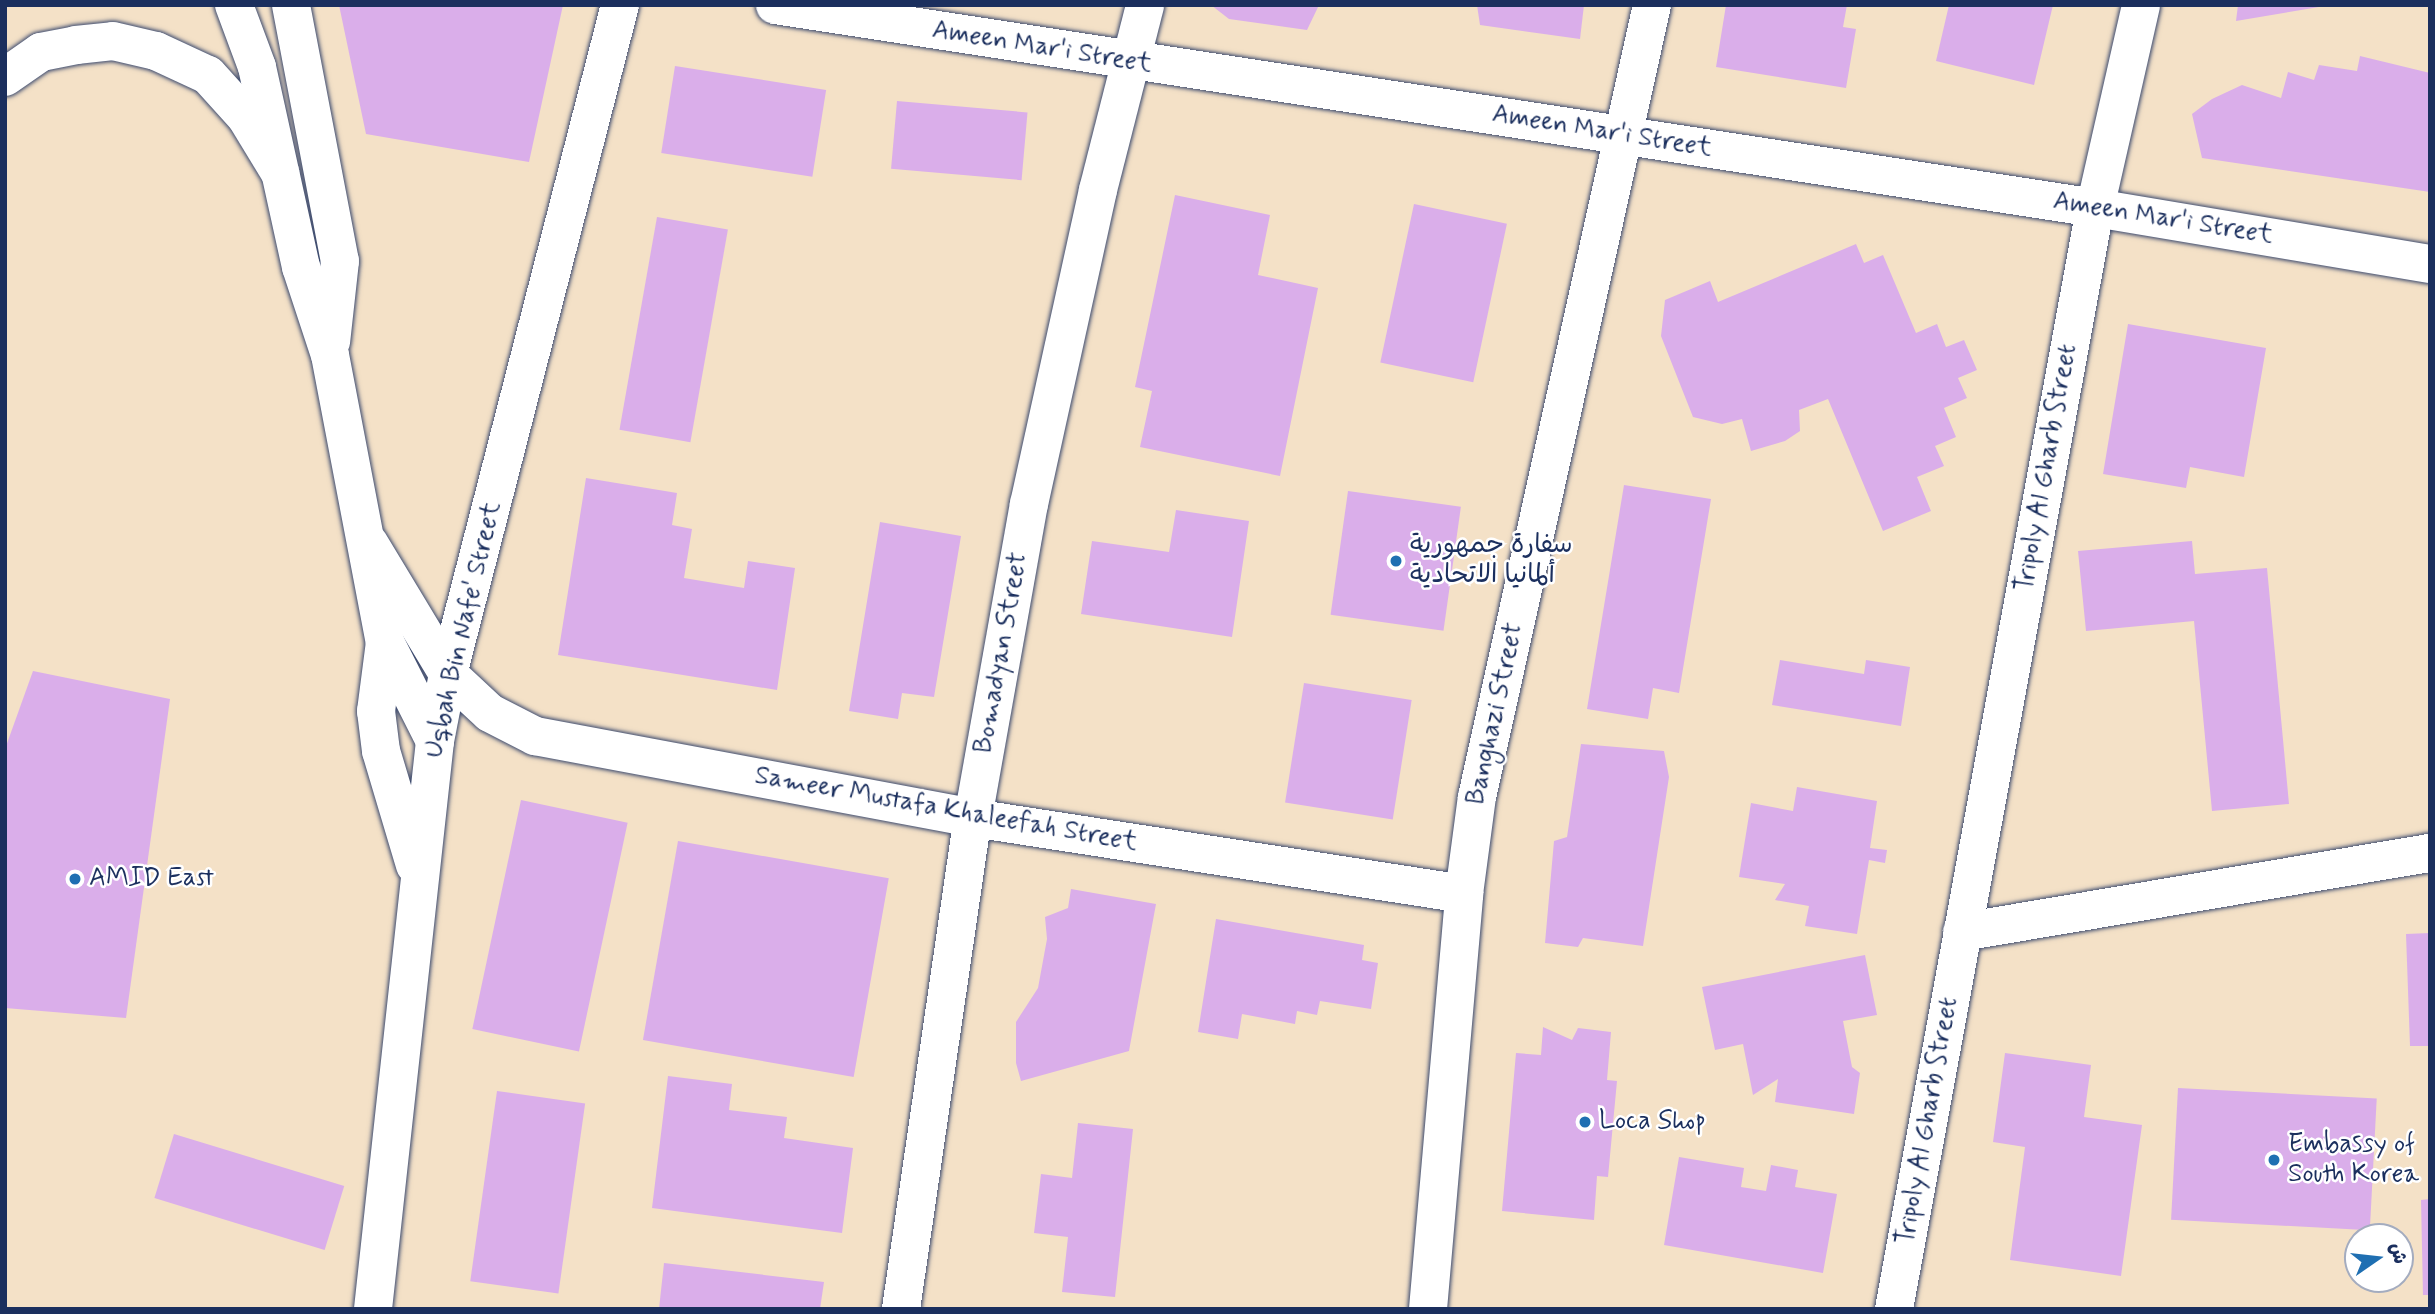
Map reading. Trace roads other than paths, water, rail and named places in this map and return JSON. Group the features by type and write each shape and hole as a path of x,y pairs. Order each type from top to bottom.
{"street":[{"path":"234,5 257,67 301,267 330,355 369,543 385,642 376,711 381,751 418,873"},
{"path":"291,5 340,261 330,355"},
{"name":"Uqbah Bin Nafe' Street","path":"373,1309 418,873 435,741 448,674 620,5"},
{"name":"Ameen Mar'i Street","path":"775,5 2095,208 2430,264"},
{"name":"Bomadyan Street","path":"901,1309 972,818 1029,504 1098,190 1145,5"},
{"name":"Banghazi Street","path":"1428,1309 1464,894 1477,797 1621,135 1652,5"},
{"name":"Tripoly Al Gharb Street","path":"1894,1309 2095,208 2141,5"},
{"path":"5,77 41,52 76,45 113,41 156,51 208,75 246,117 280,173"},
{"name":"Sameer Mustafa Khaleefah Street","path":"369,543 448,674 490,713 535,736 972,818 1464,894"},
{"path":"385,642 435,741"},
{"path":"1962,932 2430,853"}],"place":[{"name":"سفارة جمهورية ألمانيا الاتحادية","path":"1396,561"},
{"name":"AMID East","path":"75,879"},
{"name":"Loca Shop","path":"1585,1122"},
{"name":"Embassy of South Korea","path":"2274,1160"}]}
